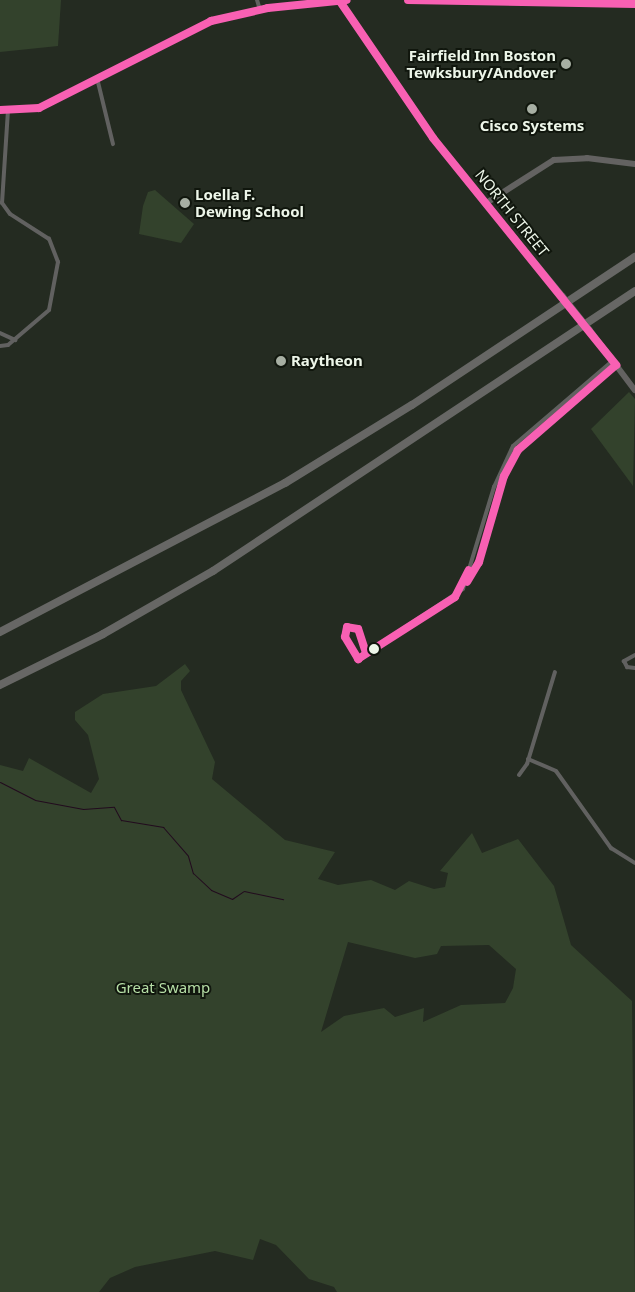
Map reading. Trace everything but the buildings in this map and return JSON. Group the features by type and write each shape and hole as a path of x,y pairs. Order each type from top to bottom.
{"highway":[{"path":"0,632 285,483 412,405 635,257"},
{"path":"0,684 102,634 213,571 635,291"}],"main road":[{"name":"NORTH STREET","path":"339,0 433,138 488,202 590,330 635,390"},
{"path":"0,110 39,108 174,37 211,21 260,10 348,0"},
{"path":"408,0 635,4"},
{"path":"488,202 554,160 583,158 635,164"}],"street":[{"path":"258,0 260,10"},
{"path":"97,78 113,144"},
{"path":"0,346 14,340 49,310 58,262 49,238 10,214 2,203 8,111"},
{"path":"0,333 14,340"},
{"path":"467,582 494,487 513,446 614,363"},
{"path":"366,653 455,597 479,562 501,486 518,450 541,425 614,363"},
{"path":"635,655 627,656 624,662 635,668"},
{"path":"518,775 528,759 555,672"},
{"path":"528,759 555,770 611,848 635,863"}],"green space":[{"path":"0,0 61,0 58,46 0,52"},
{"path":"155,190 194,224 181,243 139,234 143,206 148,192"},
{"path":"629,392 635,399 633,486 591,429"},
{"name":"Great Swamp","path":"185,664 190,671 181,681 181,690 215,762 212,779 285,840 335,852 318,879 338,885 371,880 395,890 409,881 434,889 445,887 448,873 440,871 472,833 482,853 518,839 554,886 571,945 632,1001 635,1292 337,1292 334,1287 309,1279 276,1245 260,1239 253,1260 215,1251 135,1267 110,1278 99,1292 0,1292 0,765 23,771 29,758 91,793 99,779 88,735 75,720 75,712 103,694 156,686","holes":["348,942 415,958 437,954 441,946 489,945 516,969 513,988 505,1003 461,1005 423,1022 424,1008 395,1017 384,1008 344,1016 321,1032"]}],"waterway":[{"path":"0,782 35,800 83,809 114,807 121,820 163,827 188,856 193,873 211,890 232,899 244,891 283,899"}],"transit line":[{"path":"339,0 433,138 616,365 518,450 504,476 479,562 467,582"},
{"path":"0,110 39,108 211,21 268,8 347,0"},
{"path":"408,0 635,4"},
{"path":"366,653 358,629 347,627 345,637 358,659 455,597 469,570"}],"place":[{"name":"Fairfield Inn Boston Tewksbury/Andover","path":"566,64"},
{"name":"Cisco Systems","path":"532,109"},
{"name":"Loella F. Dewing School","path":"185,203"},
{"name":"Raytheon","path":"281,361"}]}
